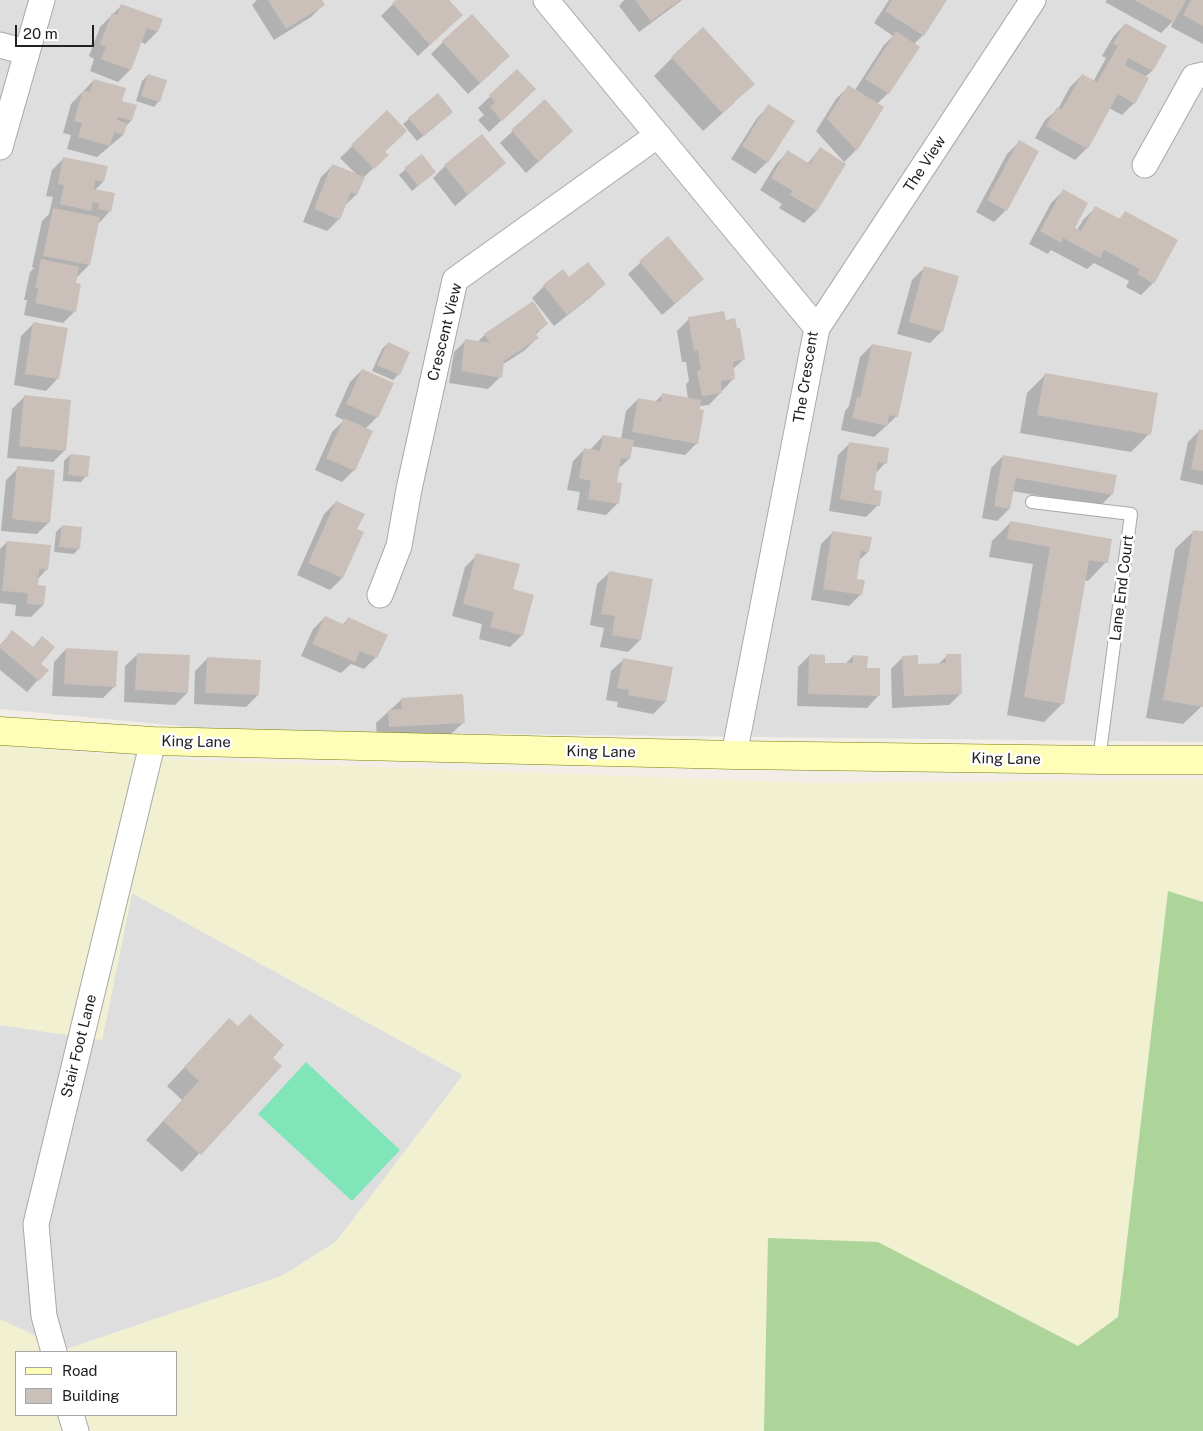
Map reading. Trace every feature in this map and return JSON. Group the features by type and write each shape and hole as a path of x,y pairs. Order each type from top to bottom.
{"street":[{"path":"0,148 42,0"},
{"name":"The Crescent","path":"546,0 817,328 734,755"},
{"name":"The View","path":"817,328 1033,0"},
{"path":"0,45 26,52"},
{"path":"1145,165 1194,77 1203,75"},
{"name":"Crescent View","path":"380,595 399,546 408,489 455,280 658,135"},
{"name":"King Lane","path":"0,731 153,741 734,755 1203,760"},
{"name":"Stair Foot Lane","path":"54,1351 44,1316 36,1224 153,741"},
{"path":"71,1416 76,1431"}],"lane":[{"name":"Lane End Court","path":"1032,502 1131,514 1100,760"}],"shaded area":[{"path":"0,0 1203,0 1203,742 232,731 0,709"},
{"path":"132,893 463,1075 336,1242 282,1276 64,1350 0,1319 0,1025 102,1040"}],"green space":[{"path":"0,746 171,759 814,783 1203,779 1203,902 1168,891 1118,1317 1078,1346 878,1242 768,1239 764,1431 0,1431 0,1319 64,1350 282,1276 336,1242 463,1075 132,893 102,1040 0,1025"},
{"path":"1168,891 1203,902 1203,1431 764,1431 768,1238 878,1242 1078,1346 1118,1317"},
{"path":"306,1062 400,1150 352,1201 258,1114"}],"building":[{"path":"268,0 322,0 325,5 286,29"},
{"path":"396,0 449,0 463,15 430,45 392,3"},
{"path":"635,0 680,0 651,21"},
{"path":"892,0 947,0 924,36 885,11"},
{"path":"1134,0 1186,0 1174,22"},
{"path":"1191,0 1203,0 1203,26 1183,15"},
{"path":"121,4 163,19 158,32 147,28 131,70 101,59 106,47 100,44 112,13 117,15"},
{"path":"472,14 510,56 480,83 442,41"},
{"path":"1125,23 1167,46 1153,71 1128,58 1125,65 1149,78 1135,104 1118,94 1088,149 1046,126 1057,107 1062,109 1082,74 1097,82 1118,46 1113,44"},
{"path":"703,27 755,84 722,113 671,57"},
{"path":"896,31 920,47 889,94 865,79"},
{"path":"517,69 536,89 502,121 490,107 495,102 489,95"},
{"path":"148,74 167,80 160,102 141,96"},
{"path":"94,79 126,88 122,101 137,105 132,121 118,117 117,120 127,123 124,135 114,132 110,146 78,137 82,123 74,121 83,90 90,92"},
{"path":"848,85 884,107 857,151 827,119"},
{"path":"438,93 453,112 424,136 408,118"},
{"path":"545,99 573,131 539,162 511,130"},
{"path":"768,104 795,121 768,163 742,146"},
{"path":"387,110 407,131 385,152 389,155 374,169 351,145"},
{"path":"482,134 506,163 468,195 444,165"},
{"path":"1019,140 1039,151 1007,211 987,200"},
{"path":"820,147 846,164 817,211 790,195 793,191 771,178 787,150 810,164"},
{"path":"422,154 436,172 418,186 404,168"},
{"path":"63,157 108,166 104,182 95,180 94,189 115,193 111,212 98,209 99,204 93,202 91,211 60,204 64,185 58,184"},
{"path":"332,164 365,177 357,195 351,192 340,220 314,209"},
{"path":"1063,189 1088,203 1075,228 1081,231 1095,206 1120,219 1125,211 1178,240 1154,284 1137,274 1140,269 1104,250 1100,258 1063,238 1061,243 1040,231"},
{"path":"53,208 100,217 90,265 43,256"},
{"path":"668,236 704,279 675,304 639,261"},
{"path":"41,259 79,267 76,283 81,284 76,312 35,303 38,288 35,288"},
{"path":"588,262 606,284 567,315 543,285 563,269 569,277"},
{"path":"924,266 959,276 943,332 909,322"},
{"path":"533,301 548,324 535,333 539,338 504,361 502,378 461,371 465,339 490,343 484,334"},
{"path":"724,311 726,320 735,318 737,328 740,328 745,359 733,362 735,379 721,381 722,393 702,396 697,371 701,370 698,350 694,351 688,317"},
{"path":"33,322 68,328 59,379 25,374"},
{"path":"388,342 410,352 400,375 377,365"},
{"path":"872,344 912,352 898,417 889,415 887,426 852,418 857,397 860,398"},
{"path":"362,369 394,383 378,418 346,404"},
{"path":"1045,373 1158,393 1151,435 1037,415"},
{"path":"662,393 701,400 700,409 704,410 698,444 632,432 638,398 661,402"},
{"path":"24,395 71,400 66,451 19,446"},
{"path":"344,418 373,431 355,471 326,458"},
{"path":"1199,429 1203,430 1203,471 1191,469"},
{"path":"603,435 634,440 630,459 621,458 617,482 622,483 619,504 588,499 591,481 579,478 584,448 600,451"},
{"path":"849,442 889,448 887,464 878,462 874,490 882,491 880,506 840,499"},
{"path":"70,454 90,456 88,477 68,475"},
{"path":"1003,455 1117,475 1113,495 1016,478 1010,509 994,506"},
{"path":"17,466 55,470 50,523 12,519"},
{"path":"336,501 365,514 357,529 364,532 343,578 308,563"},
{"path":"1010,521 1112,539 1108,563 1089,560 1064,704 1024,697 1050,547 1007,539"},
{"path":"62,525 82,527 80,549 59,547"},
{"path":"1193,530 1203,531 1203,707 1163,700"},
{"path":"832,531 872,537 869,552 861,551 857,579 865,580 862,595 823,589"},
{"path":"7,541 51,545 48,570 39,569 38,585 46,586 44,605 27,604 28,593 2,591"},
{"path":"476,553 520,564 513,589 534,595 523,636 490,627 494,612 463,604"},
{"path":"609,571 653,579 641,640 612,635 615,616 601,614"},
{"path":"325,616 345,625 348,617 388,635 377,658 360,651 355,662 312,644"},
{"path":"12,630 33,647 42,636 55,647 41,664 49,670 39,681 0,648"},
{"path":"66,648 118,651 116,687 64,684"},
{"path":"137,653 190,655 188,693 135,690"},
{"path":"809,654 825,655 825,663 853,663 853,655 868,656 867,668 880,668 880,696 808,694"},
{"path":"946,654 961,654 962,694 904,696 902,656 918,655 918,664 946,663"},
{"path":"207,657 261,660 259,695 205,693"},
{"path":"623,658 673,667 666,702 628,695 629,690 617,688"},
{"path":"463,694 465,723 389,727 388,710 402,709 401,698"},
{"path":"250,1014 284,1045 273,1058 282,1066 201,1155 163,1121 199,1081 184,1067 229,1018 238,1026"}]}
